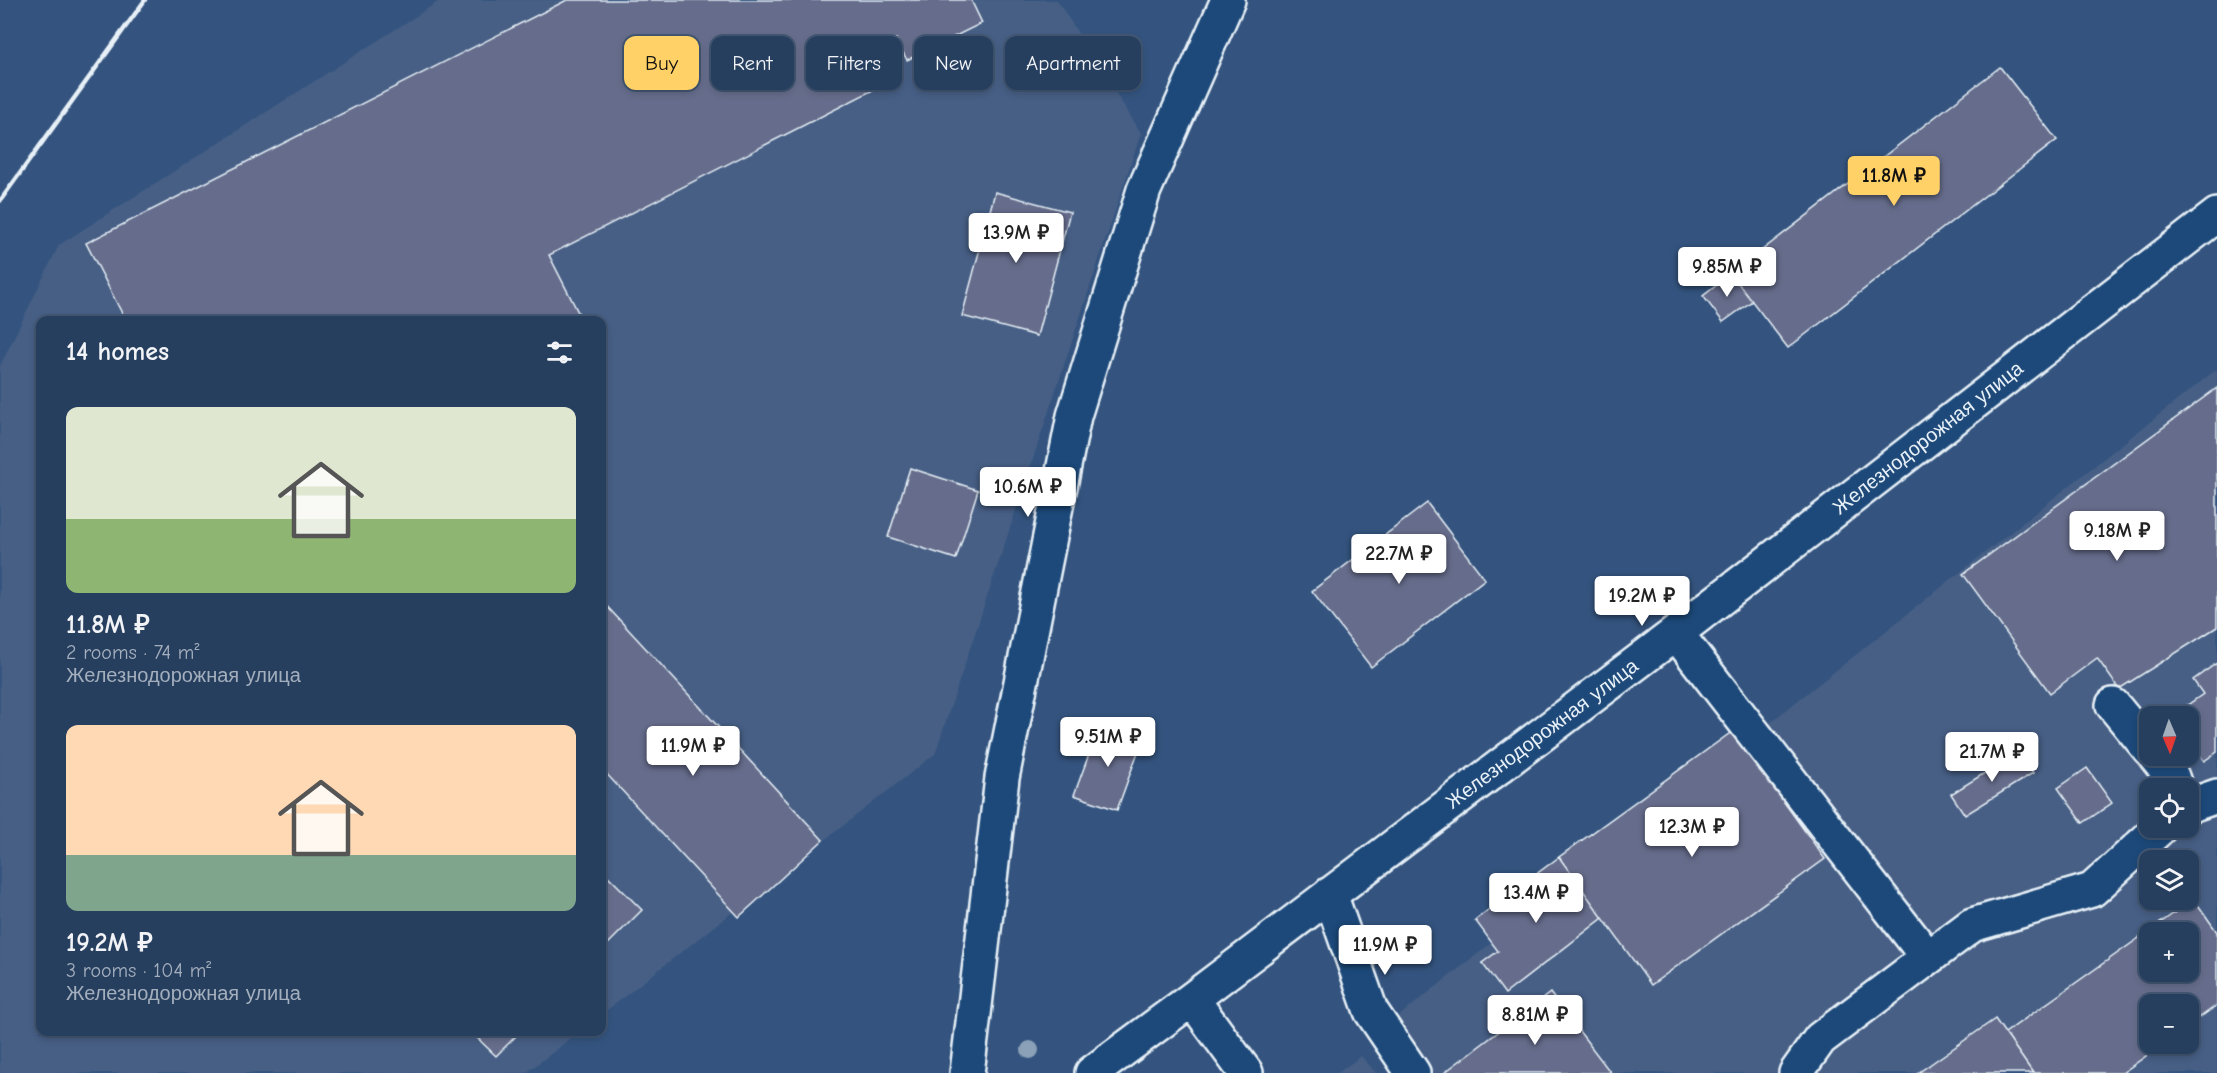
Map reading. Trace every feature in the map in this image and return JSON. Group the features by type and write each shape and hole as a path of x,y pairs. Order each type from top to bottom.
{"street":[{"path":"967,1073 1002,778 1074,416 1144,190 1228,0"},
{"name":"Железнодорожная улица","path":"1092,1073 1676,633 2217,215"},
{"path":"1676,633 1928,958"},
{"path":"2113,705 2139,737"},
{"path":"2163,766 2172,778"},
{"path":"2199,802 2217,796"},
{"path":"1796,1073 1820,1039 1972,925 2092,890 2149,838"},
{"path":"1330,894 1371,1011 1413,1073"},
{"path":"1192,999 1246,1073"}],"shaded area":[{"path":"441,0 1057,0 1080,36 1005,36 1005,90 1114,90 1141,133 935,754 606,1011 606,316 36,316 36,1036 574,1036 526,1073 0,1073 0,366 59,245"},
{"path":"2217,369 2217,1073 1432,1073 1389,1024"},
{"path":"1361,1056 1376,1073 1338,1073"}],"building":[{"path":"567,0 971,0 982,23 956,36 914,36 914,57 907,60 902,50 902,36 806,36 806,90 873,90 549,255 580,316 123,316 86,243"},
{"path":"2000,67 2057,140 1788,348 1731,274"},
{"path":"995,192 1070,212 1037,336 962,316"},
{"path":"1731,274 1752,301 1723,322 1703,296"},
{"path":"2217,388 2217,627 2119,689 2097,658 2050,693 1963,574"},
{"path":"910,468 978,490 956,559 888,537"},
{"path":"1427,503 1485,579 1371,667 1312,591"},
{"path":"606,605 823,840 739,917 606,773"},
{"path":"2217,663 2217,752 2204,761 2199,754 2199,706 2186,706 2203,694 2193,680"},
{"path":"1099,727 1142,741 1117,810 1074,795"},
{"path":"1733,731 1825,859 1651,985 1559,857"},
{"path":"2020,751 2033,773 1965,815 1951,794"},
{"path":"2087,768 2112,803 2083,823 2058,788"},
{"path":"1559,857 1603,918 1505,994 1482,963 1498,951 1475,920"},
{"path":"606,874 642,910 606,946"},
{"path":"2199,906 2217,932 2217,1005 2199,1018 2199,994 2139,994 2139,1054 2149,1054 2122,1073 2033,1073 2005,1033 2139,938 2139,982 2199,982 2199,922 2162,922 2178,910 2199,910"},
{"path":"1550,993 1611,1073 1445,1072"},
{"path":"1995,1019 2033,1073 1918,1073"},
{"path":"475,1036 516,1036 496,1056"}],"railway":[{"path":"0,201 145,0"}]}
